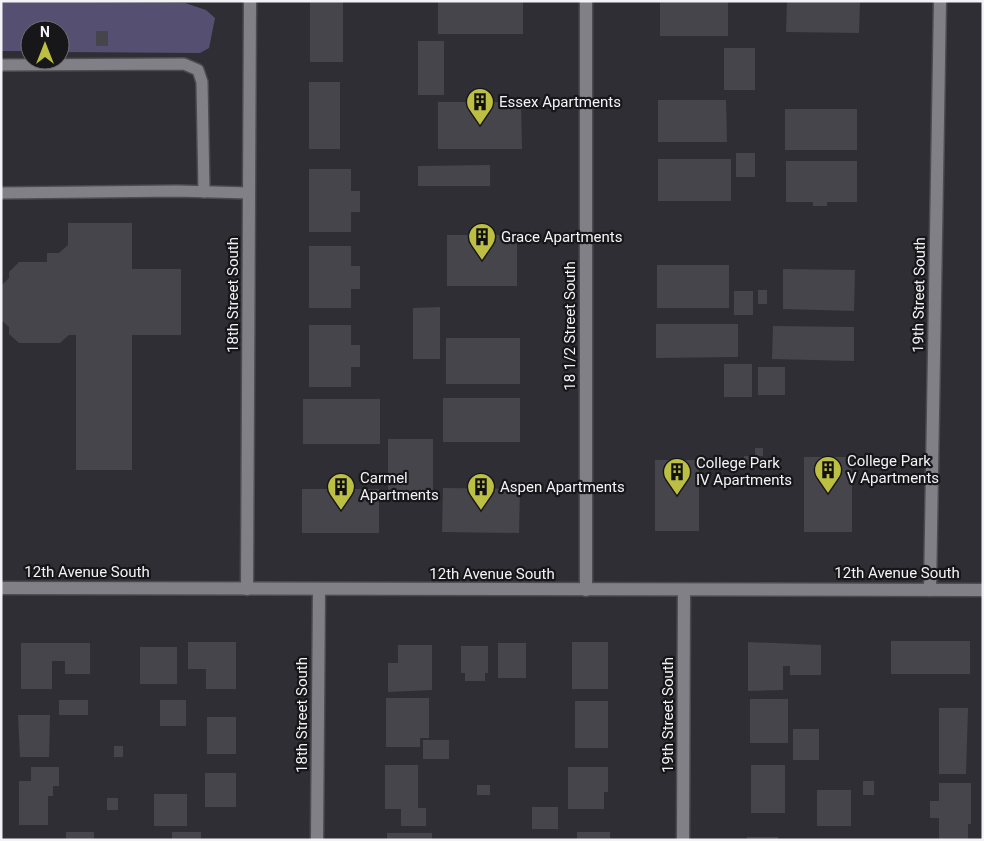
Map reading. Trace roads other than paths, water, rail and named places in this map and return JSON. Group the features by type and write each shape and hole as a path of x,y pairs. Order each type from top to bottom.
{"street":[{"name":"18th Street South","path":"247,589 250,1"},
{"name":"18 1/2 Street South","path":"586,1 586,590"},
{"name":"19th Street South","path":"930,590 940,1"},
{"name":"12th Avenue South","path":"1,588 983,590"},
{"name":"18th Street South","path":"318,840 319,590"},
{"name":"19th Street South","path":"683,840 684,590"}],"lane":[{"path":"1,65 184,64 198,70 202,82 204,192"},
{"path":"1,193 250,193"}],"place":[{"name":"Essex Apartments","path":"480,126"},
{"name":"Grace Apartments","path":"482,261"},
{"name":"College Park V Apartments","path":"828,494"},
{"name":"College Park IV Apartments","path":"677,496"},
{"name":"Carmel Apartments","path":"341,511"},
{"name":"Aspen Apartments","path":"481,511"}]}
